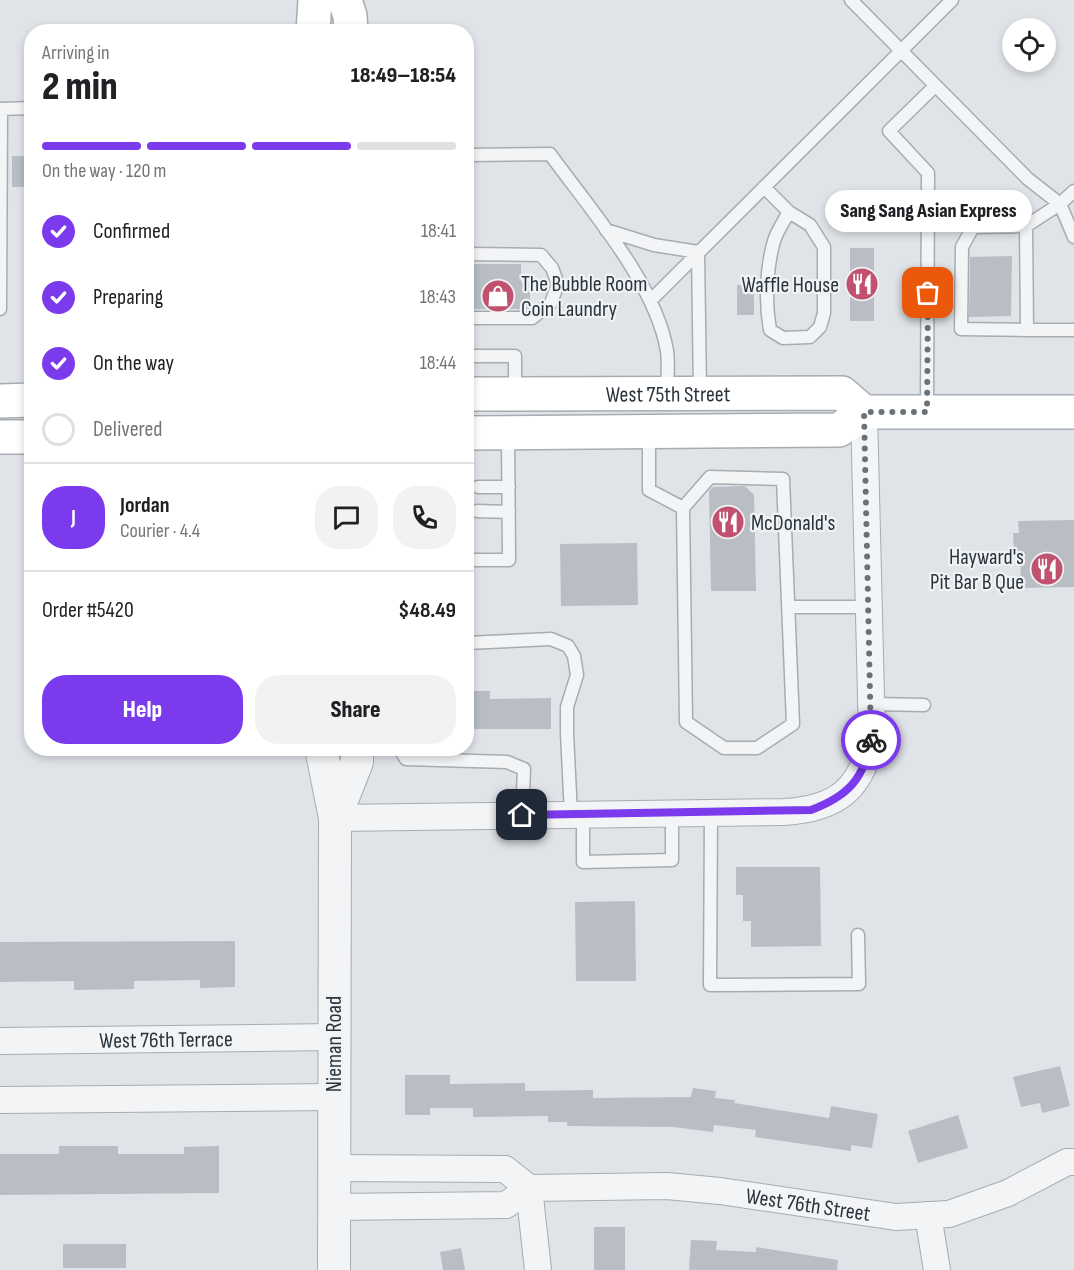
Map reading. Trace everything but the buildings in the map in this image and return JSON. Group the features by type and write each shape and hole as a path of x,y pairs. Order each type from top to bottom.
{"main road":[{"path":"314,24 315,0"},
{"path":"345,0 351,16 351,24"},
{"name":"West 75th Street","path":"474,394 842,393 864,412 839,429 474,433"},
{"path":"0,401 24,400"},
{"path":"864,412 1074,412"},
{"path":"0,437 24,437"}],"street":[{"path":"335,818 811,810 835,801 857,780 869,753 872,704 864,412"},
{"name":"Nieman Road","path":"323,756 335,818 334,1270"},
{"name":"Nieman Road","path":"335,818 357,762 357,756"},
{"name":"West 76th Terrace","path":"0,1041 333,1037"},
{"path":"0,1100 333,1096"},
{"name":"West 76th Street","path":"529,1188 667,1186 720,1191 896,1217 949,1214 1008,1193 1067,1162 1074,1162"},
{"path":"333,1168 505,1169 529,1188 538,1270"},
{"path":"333,1207 506,1205 529,1188"},
{"path":"928,1215 937,1270"}],"lane":[{"path":"851,0 1028,179 1060,204 1074,237"},
{"path":"651,300 952,0"},
{"path":"927,412 928,173 889,131 935,86"},
{"path":"0,309 0,109 24,108"},
{"path":"474,155 550,154 606,230 651,300 667,351 668,394"},
{"path":"764,187 789,212 810,225 824,247 824,313 820,327 810,337 783,338 770,330 766,308 774,239 789,212"},
{"path":"1074,191 1060,204 1026,225 973,227 962,247 962,329 1074,330"},
{"path":"1026,225 1027,330"},
{"path":"606,230 654,245 698,252"},
{"path":"698,252 700,394"},
{"path":"474,254 541,255 552,268 558,284 552,303 532,318 474,319"},
{"path":"474,356 514,356 515,394"},
{"path":"649,430 649,490 683,508"},
{"path":"474,560 509,560 508,432"},
{"path":"710,477 783,479 793,724 757,748 724,748 686,722 683,508 710,477"},
{"path":"478,487 509,487"},
{"path":"477,512 509,512"},
{"path":"788,607 870,607"},
{"path":"474,643 552,639 568,646 574,656 577,675 567,707 567,733 583,862 672,860 672,813"},
{"path":"872,704 924,705"},
{"path":"404,756 406,759 507,762 524,769 522,815"},
{"path":"711,813 710,985 859,984 858,935"}],"way so far":[{"path":"871,740 864,412 927,412 928,293"}],"place":[{"name":"Waffle House","path":"862,284"},
{"name":"Sang Sang Asian Express","path":"928,293"},
{"name":"The Bubble Room Coin Laundry","path":"498,296"},
{"name":"McDonald's","path":"728,522"},
{"name":"Hayward's Pit Bar B Que","path":"1047,569"}],"route":[{"path":"522,815 811,810 835,801 857,780 867,761 871,740"}]}
